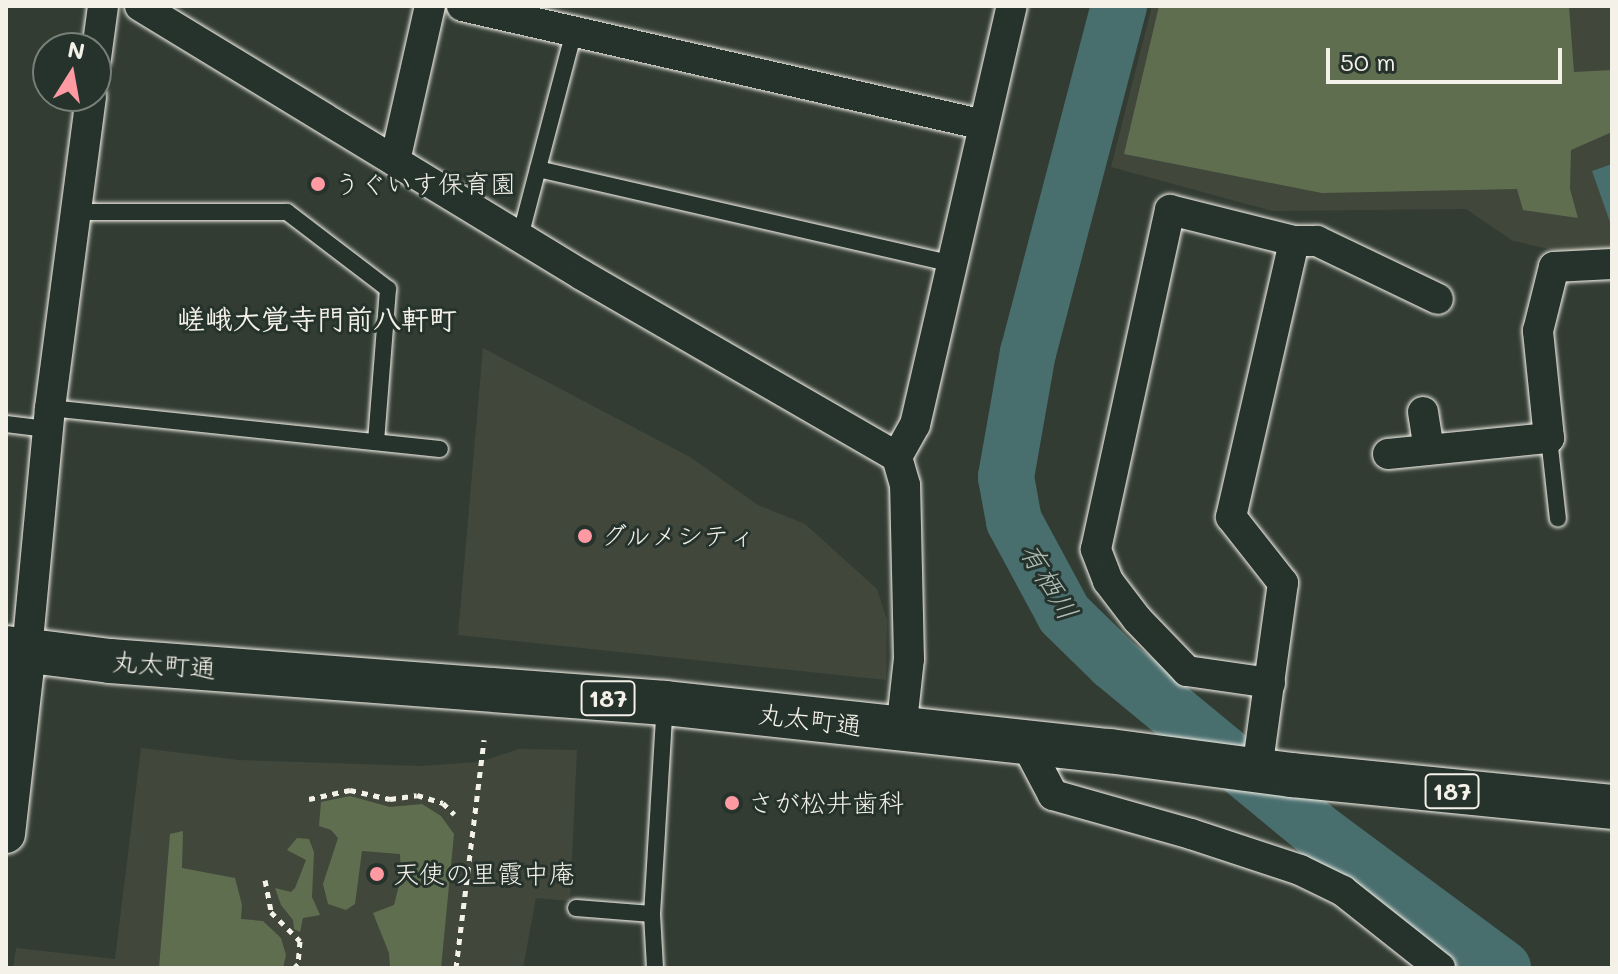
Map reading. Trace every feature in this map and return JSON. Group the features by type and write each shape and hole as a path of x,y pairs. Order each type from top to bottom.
{"main road":[{"name":"丸太町通","path":"17,649 110,661 665,703 1209,765 1270,764 1612,807"}],"street":[{"path":"100,32 103,6"},
{"path":"140,6 520,237 897,457 905,485 909,659 901,731"},
{"path":"395,161 430,6"},
{"path":"462,6 984,125"},
{"path":"897,457 915,425 1012,6"},
{"path":"6,834 17,649 89,112"},
{"path":"1270,683 1187,671 1137,619 1115,590 1096,549 1170,210 1294,241 1317,241 1438,299"},
{"path":"1270,764 1270,683 1283,583 1231,517 1294,241"},
{"path":"1388,454 1549,438 1538,331 1554,267 1612,264"},
{"path":"1423,412 1429,450"},
{"path":"1025,742 1053,795 1300,870 1343,891 1440,968"}],"lane":[{"path":"520,237 574,31"},
{"path":"538,169 952,264"},
{"path":"76,212 287,212 388,289 376,442"},
{"path":"6,424 49,419 440,449"},
{"path":"1549,438 1558,519"},
{"path":"655,968 652,914 665,703"},
{"path":"576,908 652,914"}],"path":[{"path":"456,968 470,816 484,740"},
{"path":"309,799 350,790 390,799 417,795 443,803 454,814"},
{"path":"265,880 271,912 300,941 298,964 294,968"}],"shaded area":[{"path":"1152,6 1612,6 1612,251 1577,255 1513,241 1466,209 1272,211 1111,167"},
{"path":"483,348 690,457 758,505 805,524 877,589 887,620 886,680 458,635"},
{"path":"141,748 239,760 420,766 479,762 519,749 577,750 570,901 536,898 523,968 13,968 16,948 115,959"}],"green space":[{"path":"1159,6 1569,6 1574,72 1612,70 1612,132 1571,150 1570,189 1578,218 1523,210 1517,189 1322,193 1124,154"},
{"path":"350,796 390,807 422,804 441,816 454,834 441,968 390,967 389,953 373,913 394,905 401,877 400,854 362,851 355,904 346,910 328,904 323,884 338,838 331,830 319,826 321,802"},
{"path":"183,831 182,868 235,878 242,905 241,919 263,921 281,938 286,955 283,968 159,968 170,834"},
{"path":"297,838 309,839 314,852 312,897 320,915 303,918 300,932 294,929 293,920 281,905 275,888 291,892 295,888 306,860 287,850"}],"water":[{"path":"1612,164 1612,225 1611,225 1592,171"}],"waterway":[{"name":"有栖川","path":"1119,6 1028,352 1006,477 1014,521 1064,614 1114,663 1323,835 1503,968"}],"place":[{"name":"うぐいす保育園","path":"318,184"},
{"name":"グルメシティ","path":"585,536"},
{"name":"さが松井歯科","path":"732,803"},
{"name":"天使の里霞中庵","path":"377,874"}],"district":[{"name":"嵯峨大覚寺門前八軒町","path":"317,318"}]}
